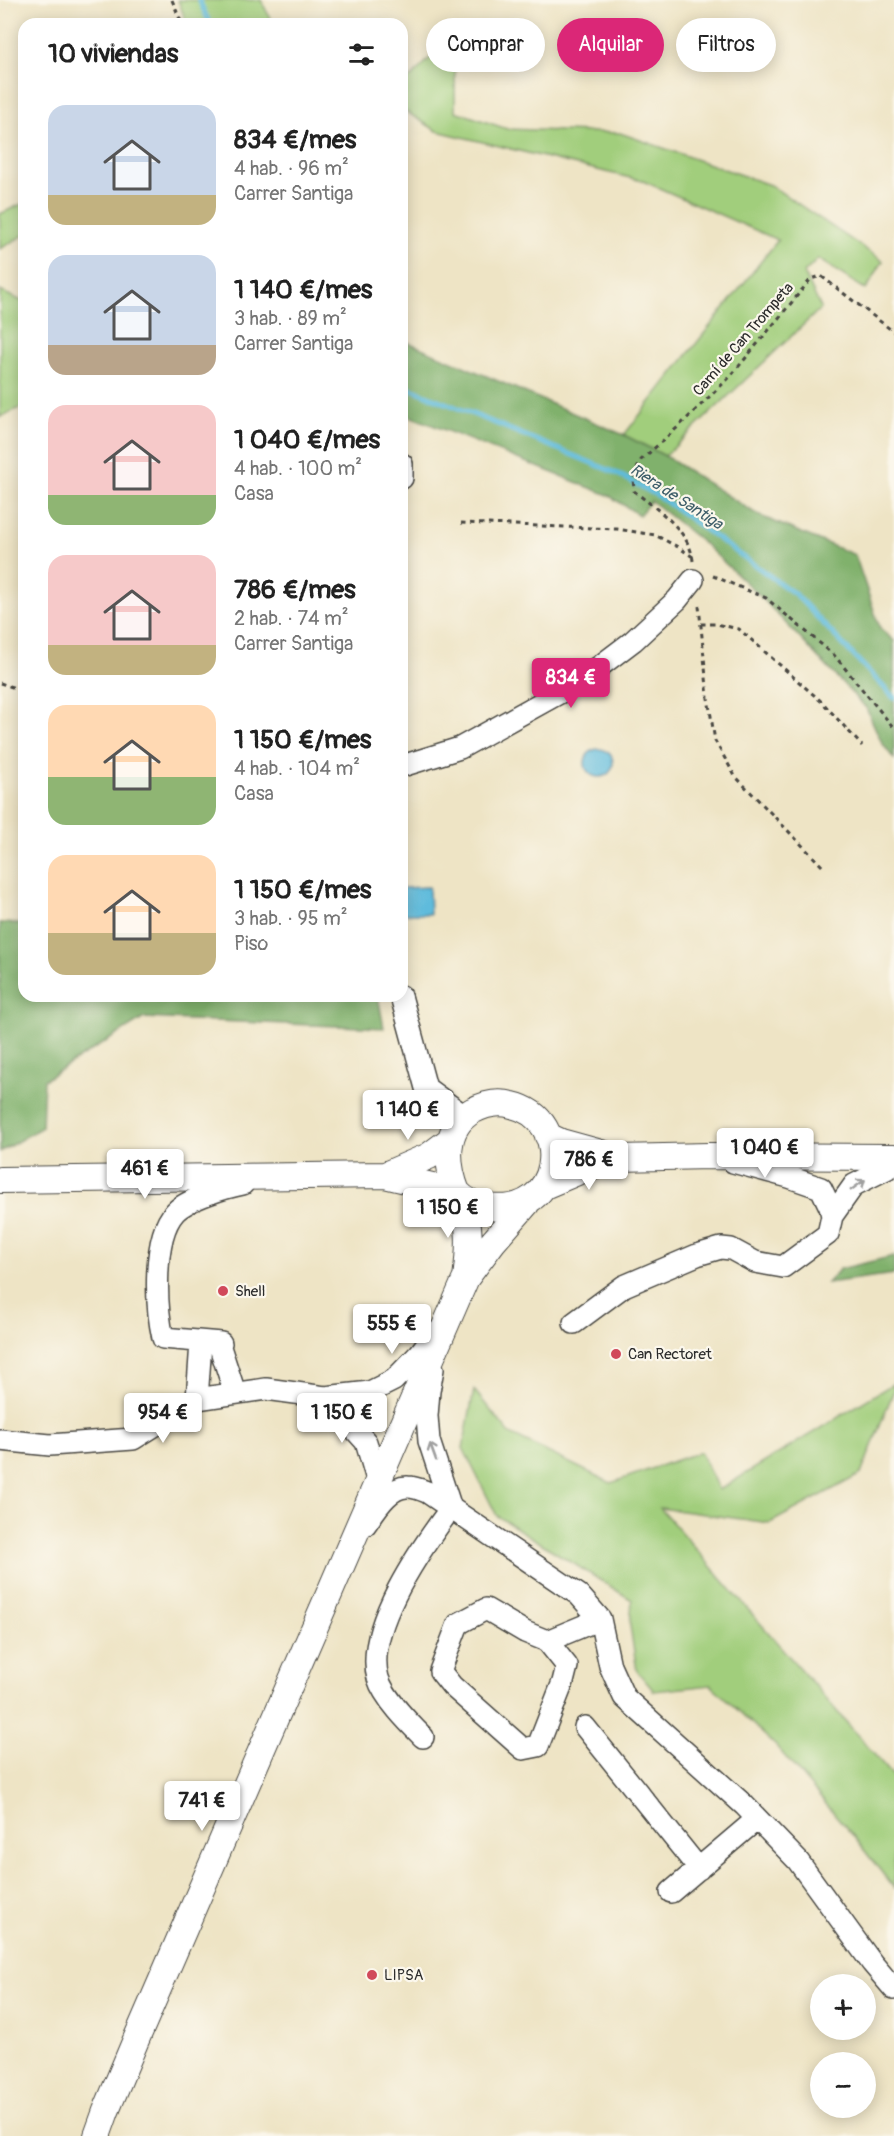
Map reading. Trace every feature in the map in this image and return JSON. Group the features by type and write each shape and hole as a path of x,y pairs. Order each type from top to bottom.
{"main road":[{"path":"98,2136 135,2042 466,1278 470,1250 467,1213 450,1176 449,1142 464,1116 482,1106 503,1102 520,1106 538,1119 548,1136 552,1159 550,1172 536,1195 493,1242 466,1278"},
{"path":"548,1136 561,1142 619,1158 894,1157"},
{"path":"385,1174 429,1156 449,1142"},
{"path":"0,1180 385,1174 459,1194 483,1206 498,1208 536,1195 577,1172 619,1158"}],"street":[{"path":"408,764 460,748 579,681 633,641 676,600 693,580"},
{"path":"403,1002 426,1088 464,1116"},
{"path":"709,1156 821,1188 832,1216"},
{"path":"574,1323 624,1286 697,1255 721,1248 731,1249 755,1263 783,1267 828,1234 832,1216 854,1185 894,1165"},
{"path":"214,1343 163,1338 158,1316 159,1251 167,1225 176,1211 225,1187 290,1176"},
{"path":"0,1440 50,1445 133,1439 197,1399 266,1389 326,1396 369,1392 394,1380 420,1353 454,1308"},
{"path":"440,1338 429,1391 427,1416 429,1441 451,1508"},
{"path":"214,1343 236,1394"},
{"path":"197,1399 214,1343"},
{"path":"326,1396 366,1442 378,1483"},
{"path":"351,1544 390,1493 409,1486 427,1492 579,1594 600,1619 610,1666 624,1697 757,1819 798,1862 872,1963 894,1989"},
{"path":"423,1737 397,1710 378,1679 376,1651 381,1625 416,1559 451,1508"},
{"path":"547,1641 567,1666 538,1746 523,1749 452,1686 440,1671 458,1624 486,1609 525,1632 547,1641 600,1619"},
{"path":"585,1727 699,1869"},
{"path":"671,1892 757,1819"}],"path":[{"path":"172,0 180,18"},
{"name":"Camí de Can Trompeta","path":"693,557 688,541 666,518 634,491 633,478 641,460 678,428 730,377 811,279 821,276 894,332"},
{"path":"461,523 586,527 655,535 693,557 693,580 712,576 766,598 834,655 894,728"},
{"path":"698,601 708,698 716,741 735,776 825,869"},
{"path":"701,624 739,628 823,704 862,746"},
{"path":"0,683 18,689"}],"green space":[{"path":"178,0 261,0 270,18 185,18"},
{"path":"426,62 426,72 455,72 455,111 507,129 620,133 770,185 883,261 866,290 818,259 804,273 821,308 665,456 624,435 778,240 643,181 437,131 408,113 408,80"},
{"path":"18,206 18,238 0,249 0,214"},
{"path":"0,291 18,299 18,409 0,417"},
{"path":"408,342 624,435 665,456 758,515 855,555 880,628 894,641 894,759 882,743 866,708 759,595 700,540 651,501 639,515 608,495 408,415"},
{"path":"0,923 18,924 18,1002 379,1002 384,1028 144,1018 44,1080 42,1127 0,1152"},
{"path":"894,1256 894,1274 827,1283 840,1269"},
{"path":"894,1383 894,1390 861,1474 770,1523 660,1508 894,1777 894,1888 850,1832 776,1746 711,1685 654,1691 637,1671 630,1626 632,1600 497,1516 463,1448 474,1390 510,1434 611,1483 700,1452 719,1490"}],"water":[{"path":"599,749 609,753 613,763 609,773 599,777 589,773 585,763 589,753"},
{"path":"429,887 430,914 408,914 408,888"}],"waterway":[{"name":"Riera de Santiga","path":"199,0 207,18"},
{"name":"Riera de Santiga","path":"408,387 616,473 658,496 795,594 894,698"}],"place":[{"name":"Shell","path":"223,1291"},
{"name":"Can Rectoret","path":"616,1354"},
{"name":"LIPSA","path":"372,1975"}]}
